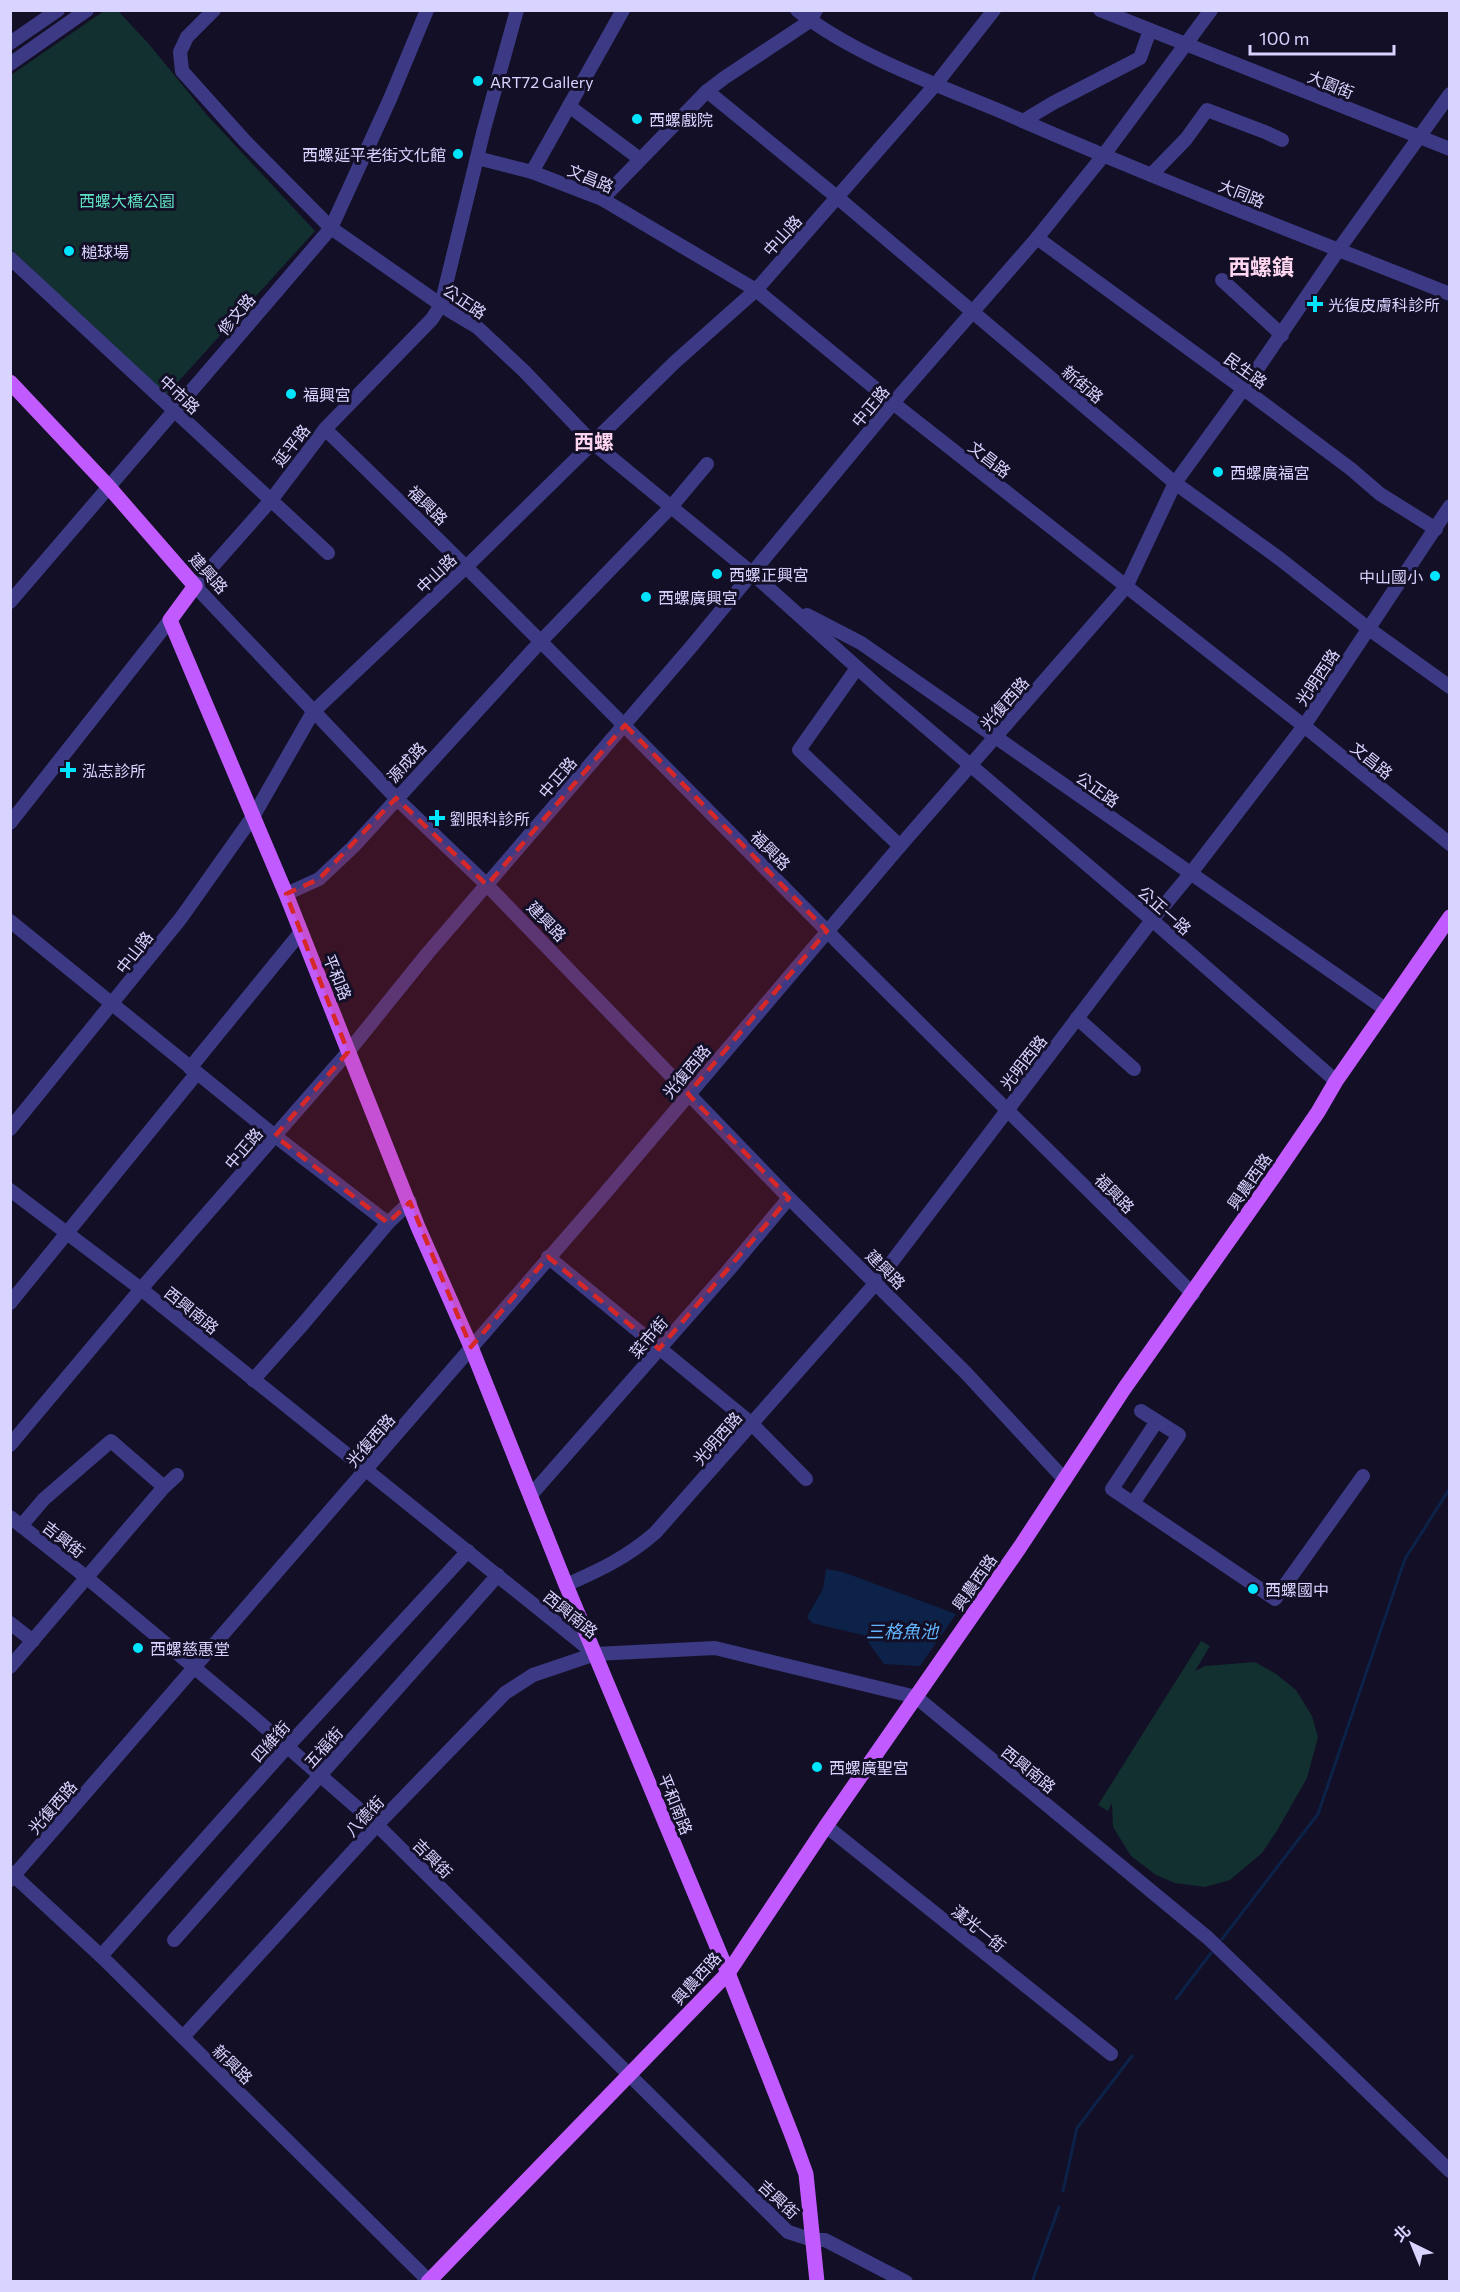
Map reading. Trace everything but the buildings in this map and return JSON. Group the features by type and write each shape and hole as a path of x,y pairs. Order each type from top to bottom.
{"main road":[{"name":"建興路","path":"10,381 108,486 195,586"},
{"name":"延平路","path":"170,620 195,586"},
{"name":"平和路","path":"170,620 254,815 410,1202 418,1227 471,1347"},
{"name":"興農西路","path":"428,2281 728,1973 826,1826 1065,1480 1124,1389 1312,1121 1336,1081 1449,917"},
{"name":"平和南路","path":"471,1347 566,1585 728,1973 806,2174 817,2282"}],"street":[{"path":"10,43 58,10"},
{"path":"10,64 87,10"},
{"name":"公正路","path":"214,10 187,37 180,52 182,71 244,140 331,228 441,305 477,327 524,371 592,442 753,574 857,668 972,766"},
{"name":"修文路","path":"10,602 331,228 390,99 427,10"},
{"name":"延平路","path":"195,586 272,499 326,429 432,319 441,305 477,158 517,10"},
{"path":"532,172 623,10"},
{"name":"大同路","path":"797,10 813,16 851,45 936,84 1103,156 1449,294"},
{"name":"中山路","path":"10,1129 182,918 254,815 313,712 465,568 675,362 756,290 936,84 994,10"},
{"name":"中正路","path":"10,1445 141,1289 348,1052 487,885 753,574 893,403 1037,238 1103,156 1211,10"},
{"name":"大園街","path":"1109,12 1449,149"},
{"path":"602,199 707,91 813,16"},
{"path":"1023,121 1140,58 1150,30"},
{"name":"新街路","path":"707,91 838,198 1175,483 1449,687"},
{"name":"光復西路","path":"12,1876 1126,587 1175,483 1244,389 1339,249 1449,94"},
{"path":"568,106 640,159"},
{"path":"1151,175 1186,139 1207,110 1282,140"},
{"name":"文昌路","path":"477,158 532,172 602,199 756,290 893,403 1304,726 1449,844"},
{"name":"民生路","path":"1037,238 1244,389 1351,469 1380,494 1436,529"},
{"name":"中市路","path":"10,258 328,553"},
{"path":"1222,280 1281,335"},
{"name":"福興路","path":"326,429 432,532 465,568 542,640 827,931 1193,1293"},
{"name":"源成路","path":"286,894 319,879 353,848 396,798 542,640 671,507 707,464"},
{"name":"光明西路","path":"566,1585 607,1567 632,1552 655,1533 875,1284 1152,920 1304,726 1436,529 1449,506"},
{"name":"建興路","path":"195,586 396,798 487,885 789,1198 966,1373 1065,1480"},
{"name":"公正路","path":"788,605 861,643 1385,1009"},
{"name":"延平路","path":"10,823 170,620"},
{"path":"857,668 799,750 900,846"},
{"name":"公正一路","path":"972,766 1336,1081"},
{"path":"10,921 193,1071 388,1223"},
{"path":"10,1303 301,932"},
{"path":"1077,1018 1134,1070"},
{"name":"西興南路","path":"10,1190 141,1289 595,1654 715,1648 916,1697 1141,1881 1226,1956 1449,2171"},
{"name":"菜市街","path":"530,1496 789,1198"},
{"path":"253,1380 388,1223 410,1202"},
{"path":"548,1257 752,1424 806,1479"},
{"path":"1133,1503 1179,1435 1141,1411"},
{"path":"1157,1421 1112,1489 1275,1599 1363,1476"},
{"path":"16,1522 111,1441 164,1487"},
{"path":"10,1667 164,1487 177,1475"},
{"name":"吉興街","path":"16,1522 86,1577 377,1825 788,2232 813,2240 825,2240 906,2282"},
{"name":"四維街","path":"101,1956 287,1747 468,1551"},
{"name":"五福街","path":"174,1940 498,1575"},
{"path":"10,1623 33,1641"},
{"name":"八德街","path":"183,2037 377,1825 505,1693 533,1675 595,1654"},
{"name":"漢光一街","path":"826,1826 1111,2054"},
{"name":"新興路","path":"12,1876 101,1956 428,2281"}],"highlighted area":[{"path":"625,725 827,931 688,1094 789,1198 659,1349 548,1257 471,1347 410,1202 388,1223 275,1136 348,1052 286,894 319,879 396,798 487,885"}],"green space":[{"name":"西螺大橋公園","path":"104,11 118,11 148,43 207,115 315,231 167,394 159,390 11,249 11,75"},
{"path":"1201,1641 1210,1646 1195,1671 1205,1666 1255,1662 1276,1674 1296,1690 1312,1716 1318,1737 1307,1778 1262,1853 1230,1880 1205,1887 1175,1883 1156,1875 1131,1856 1113,1827 1112,1803 1108,1811 1098,1805"}],"water":[{"name":"三格魚池","path":"826,1569 843,1572 956,1614 920,1666 884,1664 863,1635 812,1623 807,1617 823,1589"}],"waterway":[{"path":"1222,1939 1318,1814 1405,1559 1450,1488"},
{"path":"1176,1999 1211,1953"},
{"path":"1063,2191 1077,2128 1132,2056"},
{"path":"1032,2282 1059,2207"}],"place":[{"name":"ART72 Gallery","path":"478,81"},
{"name":"西螺戲院","path":"637,119"},
{"name":"西螺延平老街文化館","path":"458,154"},
{"name":"槌球場","path":"69,251"},
{"name":"光復皮膚科診所","path":"1315,304"},
{"name":"福興宮","path":"291,394"},
{"name":"西螺廣福宮","path":"1218,472"},
{"name":"西螺正興宮","path":"717,574"},
{"name":"中山國小","path":"1435,576"},
{"name":"西螺廣興宮","path":"646,597"},
{"name":"泓志診所","path":"68,770"},
{"name":"劉眼科診所","path":"437,818"},
{"name":"西螺國中","path":"1253,1589"},
{"name":"西螺慈惠堂","path":"138,1648"},
{"name":"西螺廣聖宮","path":"817,1767"}],"district":[{"name":"西螺鎮","path":"1261,266"},
{"name":"西螺","path":"594,441"}]}
